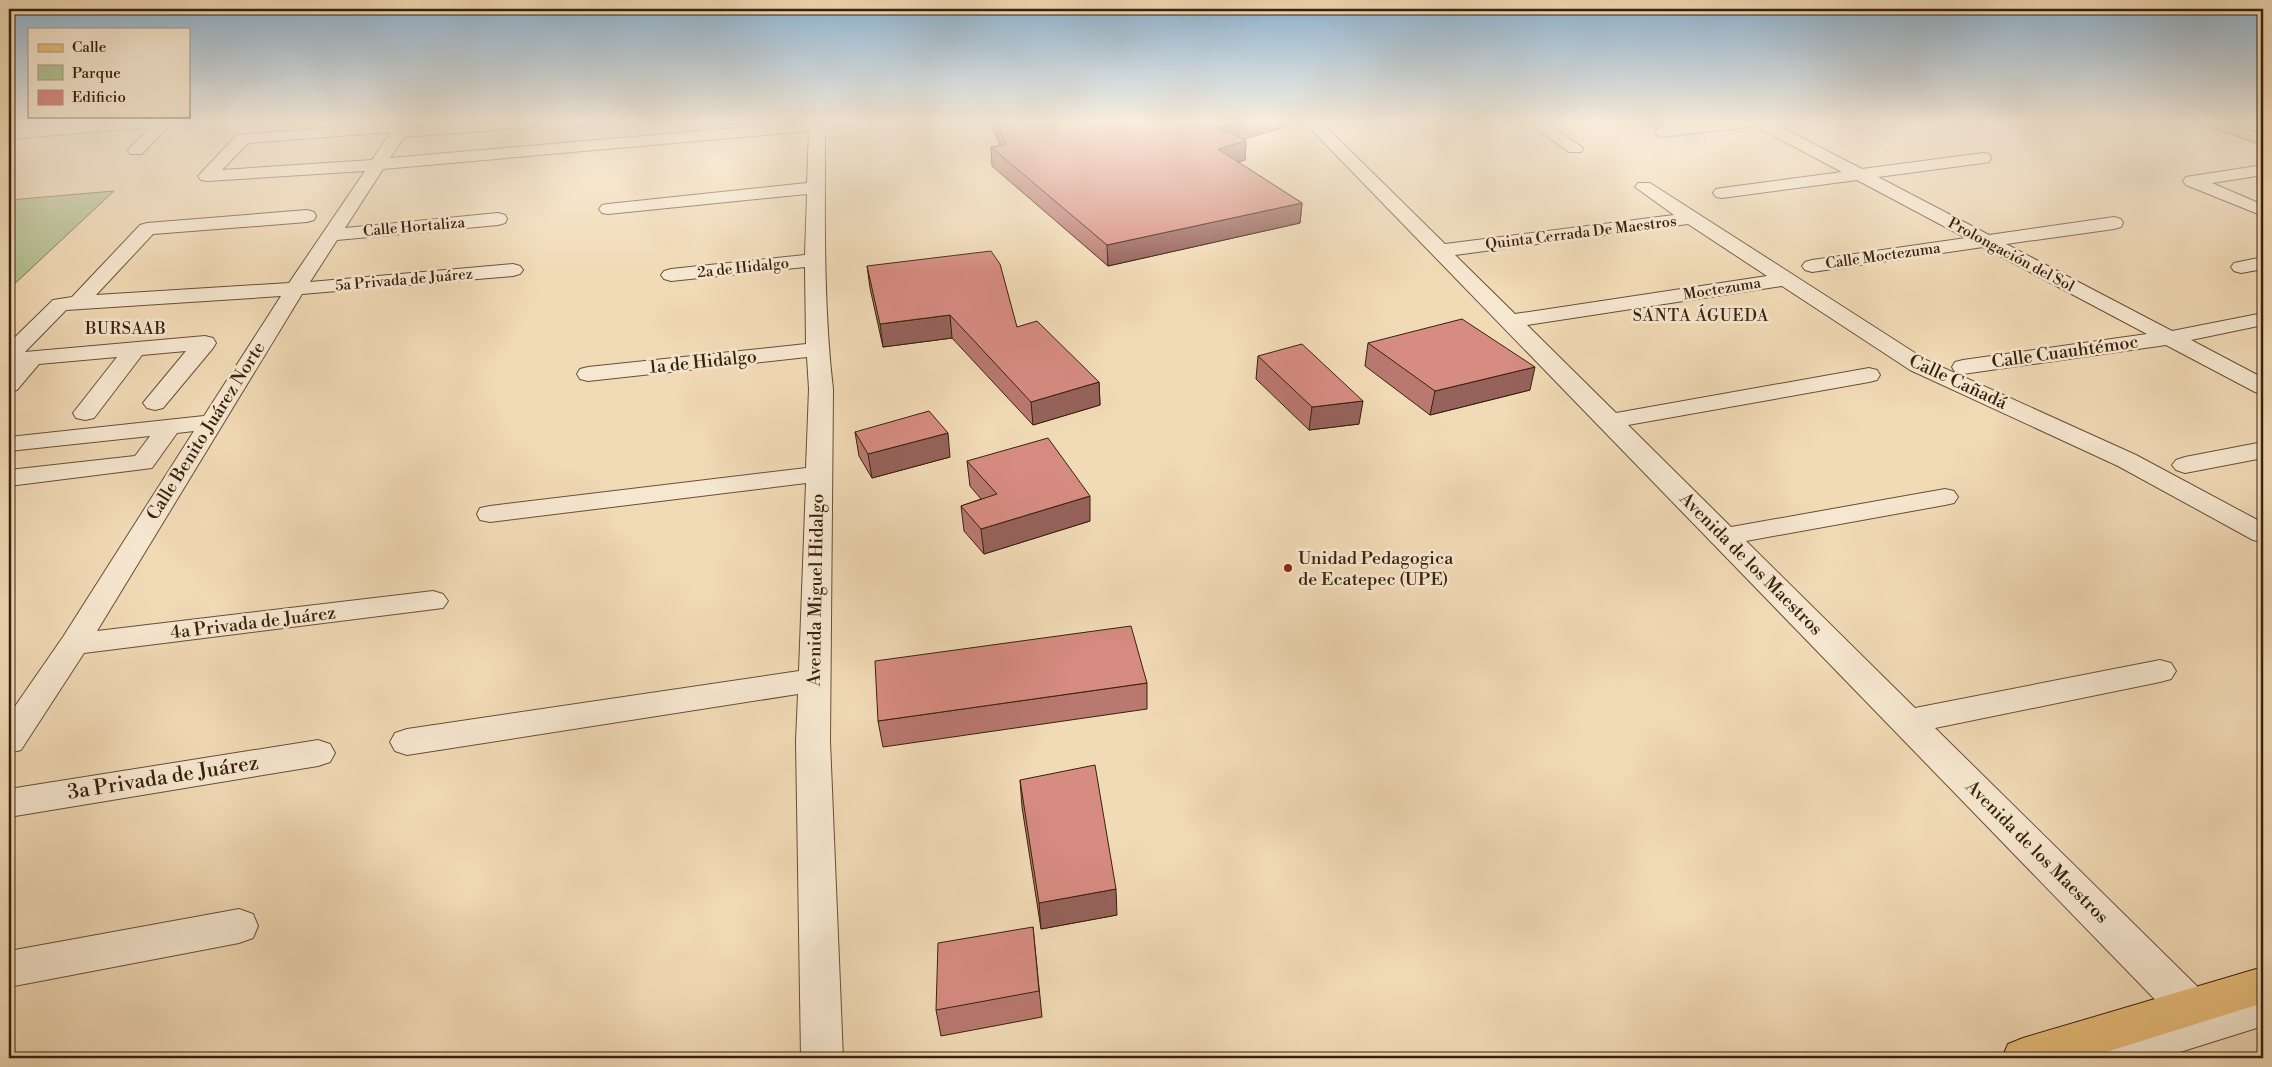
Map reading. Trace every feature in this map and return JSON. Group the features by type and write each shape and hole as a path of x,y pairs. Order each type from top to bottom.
{"main road":[{"path":"2023,1058 2263,985"}],"street":[{"path":"211,172 207,176 267,172"},
{"name":"Calle Benito Juárez Norte","path":"9,740 74,644 176,478 214,422 296,288 372,172"},
{"name":"Avenida Miguel Hidalgo","path":"815,172 814,260 817,349 821,389 814,680 822,1058"},
{"name":"Avenida de los Maestros","path":"1365,172 1439,251 1908,720 2191,1008"},
{"name":"Prolongación del Sol","path":"1854,172 2263,387"},
{"path":"1722,192 1883,172"},
{"path":"2251,172 2192,181 2255,203 2263,212"},
{"name":"Calle Cañadá","path":"1644,187 1895,351 1944,379 2044,421 2147,470 2263,534"},
{"path":"608,209 815,188"},
{"path":"78,303 147,229 307,216"},
{"name":"Quinta Cerrada De Maestros","path":"1439,251 1692,218"},
{"name":"Calle Hortaliza","path":"330,235 498,219"},
{"name":"Calle Moctezuma","path":"1812,266 2114,223"},
{"name":"2a de Hidalgo","path":"671,275 814,260"},
{"path":"2241,266 2263,263"},
{"name":"5a Privada de Juárez","path":"9,355 60,304 296,288 513,270"},
{"name":"Moctezuma","path":"1510,321 1785,279"},
{"name":"Calle Cuauhtémoc","path":"1963,367 2168,338 2263,319"},
{"path":"9,360 205,343 154,403"},
{"path":"85,413 136,348"},
{"name":"1a de Hidalgo","path":"588,374 817,349"},
{"path":"9,384 32,358"},
{"path":"1610,421 1869,375"},
{"path":"9,444 214,422"},
{"path":"9,478 143,463 169,427"},
{"path":"2185,466 2263,450"},
{"path":"490,514 819,474"},
{"path":"1723,537 1945,496"},
{"name":"4a Privada de Juárez","path":"74,644 433,601"},
{"path":"1908,720 2160,670"},
{"path":"407,742 814,680"},
{"name":"3a Privada de Juárez","path":"9,803 318,753"},
{"path":"9,969 238,926"},
{"path":"2098,1058 2263,1007"}],"green space":[{"path":"114,191 9,289 9,200"}],"building":[{"path":"1020,172 1253,172 1302,203 1107,245"},
{"path":"991,251 1000,264 1017,327 1037,321 1099,382 1031,402 950,315 880,324 867,266"},
{"path":"1462,319 1535,367 1435,391 1368,343"},
{"path":"1302,344 1363,401 1312,407 1258,356"},
{"path":"929,411 948,433 868,454 855,432"},
{"path":"1048,438 1090,496 981,529 961,506 997,494 967,461"},
{"path":"1131,626 1147,683 878,721 875,661"},
{"path":"1095,765 1116,889 1039,903 1020,780"},
{"path":"1033,927 1039,991 936,1010 938,943"}],"place":[{"name":"Unidad Pedagogica de Ecatepec (UPE)","path":"1288,568"}],"district":[{"name":"SANTA ÁGUEDA","path":"1701,316"},
{"name":"BURSAAB","path":"126,329"}]}
